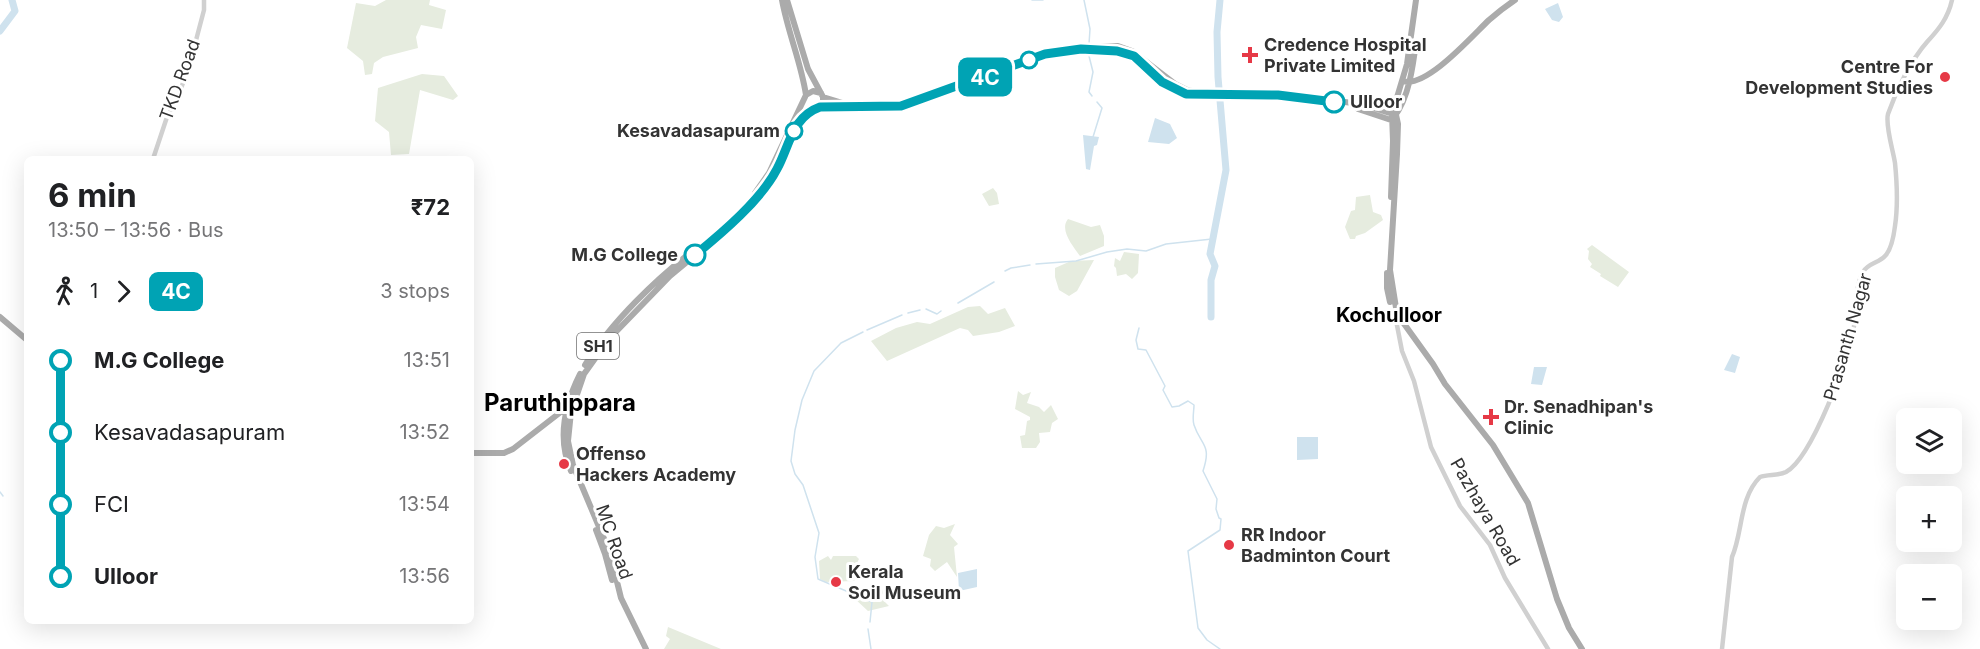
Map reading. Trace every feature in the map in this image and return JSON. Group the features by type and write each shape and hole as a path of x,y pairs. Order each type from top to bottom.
{"main road":[{"path":"782,0 786,22 805,69 822,95 823,103 817,108"},
{"path":"787,0 805,69 808,106 817,108 853,105 901,106 1045,54 1081,49 1124,52 1134,56 1162,82 1177,91 1199,96 1213,94 1296,96 1353,104 1358,110 1393,116"},
{"path":"1403,98 1418,0"},
{"path":"1406,82 1420,78 1438,68 1515,0"},
{"path":"1393,116 1403,98 1420,78"},
{"path":"1406,82 1393,116 1387,288 1396,314 1497,451 1528,503 1557,600 1569,628 1582,649"},
{"path":"806,97 813,91 853,105"},
{"name":"MC Road","path":"644,649 615,592 608,553 567,459 564,429 569,411 580,378 595,349 675,264 738,214 769,173 806,97"},
{"name":"MC Road","path":"580,378 609,339 670,276 735,222 776,172 799,121 817,108"},
{"path":"0,317 24,337"},
{"path":"474,453 504,453 513,449 562,411 569,411"}],"street":[{"name":"TKD Road","path":"154,156 167,117 178,97 190,63 204,10 204,0"},
{"name":"Prasanth Nagar","path":"1722,649 1732,557 1736,549 1749,493 1760,477 1785,473 1803,453 1824,415 1840,377 1854,328 1863,272 1885,256 1894,235 1895,165 1887,116 1900,85 1926,43 1945,20 1952,0"},
{"name":"Pazhaya Road","path":"1396,314 1402,351 1414,381 1431,447 1460,507 1490,545 1505,578 1548,649"}],"shaded area":[{"path":"386,0 430,0 429,5 446,10 442,29 421,25 416,37 418,48 383,57 374,63 372,74 365,75 363,61 347,48 356,3 375,6"},
{"path":"422,74 444,76 458,96 453,100 420,90 409,154 391,155 389,132 375,121 378,88"},
{"path":"993,188 997,193 999,204 989,206 982,194"},
{"path":"1370,195 1373,212 1381,215 1383,220 1365,233 1356,236 1355,239 1350,239 1345,227 1351,211 1355,210 1356,197"},
{"path":"1068,219 1091,227 1100,225 1104,236 1104,246 1080,256 1066,233"},
{"path":"1592,245 1629,272 1618,287 1590,267 1592,264 1588,259 1587,249"},
{"path":"1124,252 1139,254 1138,273 1132,279 1126,274 1117,276 1114,266 1115,258 1120,261"},
{"path":"1094,260 1077,291 1069,296 1059,290 1055,268 1071,261"},
{"path":"980,306 988,314 1005,308 1015,326 999,332 973,336 968,330 960,328 887,361 871,341 896,328 917,322 930,324 968,307"},
{"path":"1018,391 1023,395 1031,392 1027,403 1039,407 1044,412 1051,405 1058,419 1052,423 1050,432 1039,433 1040,442 1036,448 1022,448 1020,436 1025,435 1027,421 1030,417 1015,409"},
{"path":"955,524 950,535 958,544 954,547 957,577 947,562 935,571 930,566 931,559 923,556 929,535 936,526 944,528"},
{"path":"828,556 831,560 833,556 856,556 859,559 857,563 860,571 854,581 826,582 820,579 819,561"},
{"path":"882,589 883,593 878,602 883,600 889,606 868,611 854,598 861,595"},
{"path":"668,627 721,649 664,649 670,639 666,636"}],"water":[{"path":"1558,3 1563,17 1559,22 1552,20 1545,9"},
{"path":"1155,118 1170,124 1177,138 1169,144 1148,142"},
{"path":"1083,135 1099,137 1097,145 1094,146 1090,170 1086,169"},
{"path":"1732,354 1740,357 1735,373 1724,370"},
{"path":"1534,367 1547,367 1542,385 1531,384"},
{"path":"1297,437 1318,437 1318,459 1297,460"},
{"path":"977,569 977,587 959,591 958,573"}],"waterway":[{"path":"0,31 15,11 12,0"},
{"path":"1032,0 1043,0"},
{"path":"1084,0 1090,29 1089,44"},
{"path":"1211,317 1211,280 1215,266 1210,254 1226,170 1218,77 1217,32 1220,0"},
{"path":"1089,56 1093,72 1089,92 1092,96"},
{"path":"1093,137 1102,108 1097,102"},
{"path":"1036,264 1076,261 1107,252 1127,249 1146,251 1166,244 1212,239"},
{"path":"1005,271 1030,265"},
{"path":"958,303 994,282"},
{"path":"926,309 937,314 941,311"},
{"path":"908,313 920,310"},
{"path":"867,330 902,315"},
{"path":"1139,328 1136,340 1138,349 1146,350 1165,386 1163,390 1172,407 1188,401 1194,405 1194,425 1206,450 1203,471 1217,499 1216,509 1221,519 1220,530 1188,551 1198,628 1207,640 1220,649"},
{"path":"863,332 841,343 814,371 802,400 791,461 795,474 803,485 819,533 815,557 818,579 872,602 870,622"},
{"path":"0,492 3,496"},
{"path":"868,629 871,649"}],"bus line":[{"name":"4C","path":"695,255 735,222 770,181 799,121 803,116 820,107 901,106 1032,58 1081,49 1117,51 1134,56 1162,82 1186,94 1199,96 1212,94 1278,95 1334,102"}],"place":[{"name":"Credence Hospital Private Limited","path":"1250,55"},
{"name":"Centre For Development Studies","path":"1945,77"},
{"name":"Ulloor","path":"1334,102"},
{"name":"Kesavadasapuram","path":"794,131"},
{"name":"M.G College","path":"695,255"},
{"name":"Dr. Senadhipan's Clinic","path":"1491,417"},
{"name":"Offenso Hackers Academy","path":"564,464"},
{"name":"RR Indoor Badminton Court","path":"1229,545"},
{"name":"Kerala Soil Museum","path":"836,582"}],"district":[{"name":"Kochulloor","path":"1389,315"},
{"name":"Paruthippara","path":"560,403"}]}
